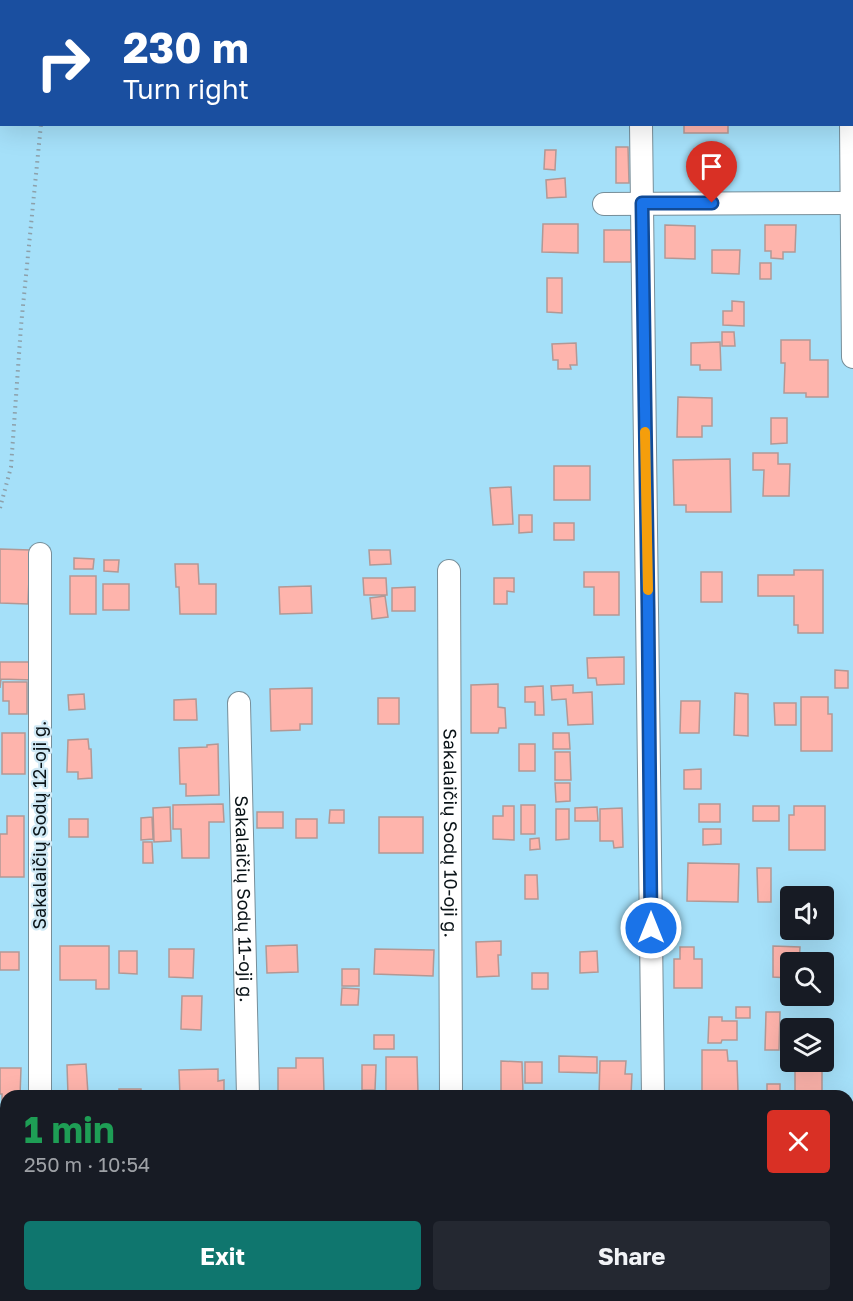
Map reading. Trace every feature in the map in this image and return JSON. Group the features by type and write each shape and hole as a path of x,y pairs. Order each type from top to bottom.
{"street":[{"path":"641,126 653,1090"},
{"path":"851,126 853,357"},
{"path":"604,204 852,203"},
{"name":"Sakalaičių Sodų 12-oji g.","path":"40,554 40,1090"},
{"name":"Sakalaičių Sodų 10-oji g.","path":"449,571 451,1090"},
{"name":"Sakalaičių Sodų 11-oji g.","path":"239,703 248,1090"}],"path":[{"path":"0,508 11,467 21,326 41,126"}],"shaded area":[{"path":"0,126 853,126 853,1090 0,1090"}],"building":[{"path":"684,126 728,126 728,133 684,133"},
{"path":"616,147 628,147 629,183 616,183"},
{"path":"545,150 556,150 555,170 544,169"},
{"path":"565,178 566,197 547,198 546,180"},
{"path":"543,224 578,224 578,253 542,252"},
{"path":"665,225 695,226 695,259 665,258"},
{"path":"765,225 796,225 795,252 783,252 783,259 771,258 771,251 765,251"},
{"path":"604,230 631,230 631,262 604,262"},
{"path":"712,250 740,250 739,274 712,273"},
{"path":"760,263 771,263 771,279 760,279"},
{"path":"547,278 562,278 562,313 547,312"},
{"path":"732,301 744,302 744,326 723,325 723,311 732,311"},
{"path":"722,332 734,332 735,346 722,346"},
{"path":"781,340 810,340 810,360 828,360 828,397 806,397 806,393 784,393 785,363 781,363"},
{"path":"720,342 721,370 700,370 700,365 691,365 691,343"},
{"path":"576,343 577,365 570,365 571,369 558,369 558,360 553,360 552,344"},
{"path":"678,397 712,398 712,426 702,426 702,437 677,437"},
{"path":"771,418 787,418 787,443 771,444"},
{"path":"753,453 778,453 778,464 790,464 789,496 763,496 764,470 753,470"},
{"path":"730,459 731,512 686,512 686,505 674,505 673,460"},
{"path":"554,466 590,466 590,500 554,500"},
{"path":"511,487 513,524 493,525 490,488"},
{"path":"519,515 532,515 532,532 519,533"},
{"path":"554,523 574,523 574,540 554,540"},
{"path":"0,549 30,550 28,604 0,603"},
{"path":"369,550 390,550 391,564 370,565"},
{"path":"74,558 94,559 93,569 74,569"},
{"path":"104,560 119,560 118,572 104,571"},
{"path":"175,564 198,564 199,584 216,584 216,614 180,614"},
{"path":"794,570 823,570 823,633 798,633 798,625 794,625 794,596 758,596 758,575 794,575"},
{"path":"584,572 619,572 619,615 594,615 594,587 584,587"},
{"path":"701,572 722,572 722,602 701,602"},
{"path":"70,576 96,576 96,614 70,614"},
{"path":"363,578 386,578 387,595 364,595"},
{"path":"494,578 514,578 514,592 507,591 507,604 494,604"},
{"path":"103,584 129,584 129,610 103,610"},
{"path":"311,586 312,613 280,614 279,587"},
{"path":"415,587 415,611 392,611 392,588"},
{"path":"385,596 388,617 372,619 370,598"},
{"path":"624,657 624,684 597,685 596,678 588,678 587,658"},
{"path":"0,662 33,662 33,680 1,679 0,688"},
{"path":"835,670 848,671 848,688 835,688"},
{"path":"3,682 27,682 27,714 9,714 9,701 3,701"},
{"path":"498,684 498,707 505,708 506,728 499,728 498,733 471,733 471,685"},
{"path":"573,685 573,693 592,692 593,724 568,725 566,699 552,700 551,686"},
{"path":"543,686 544,715 535,715 535,702 525,702 525,687"},
{"path":"312,688 312,724 300,724 300,730 271,731 270,689"},
{"path":"735,693 748,694 748,736 734,735"},
{"path":"84,694 85,709 69,710 68,695"},
{"path":"801,697 828,697 828,714 832,714 832,751 801,751"},
{"path":"378,698 399,698 399,724 378,724"},
{"path":"196,699 197,720 174,720 174,700"},
{"path":"681,701 700,701 699,733 680,733"},
{"path":"774,703 796,703 796,725 775,725"},
{"path":"2,733 25,733 25,774 2,774"},
{"path":"553,733 569,733 570,749 553,749"},
{"path":"88,739 89,749 91,749 92,778 78,779 78,772 67,772 68,740"},
{"path":"218,744 219,795 186,796 186,784 180,784 179,748 207,747 207,745"},
{"path":"519,744 535,744 535,771 519,771"},
{"path":"555,752 570,752 571,780 555,780"},
{"path":"701,769 701,789 684,789 684,770"},
{"path":"555,783 570,783 570,801 556,802"},
{"path":"223,804 224,822 209,822 209,858 182,858 181,829 173,829 173,805"},
{"path":"699,804 720,804 720,822 699,822"},
{"path":"521,805 535,805 535,834 521,834"},
{"path":"503,806 514,806 514,840 493,839 493,816 503,816"},
{"path":"753,806 779,806 779,821 753,821"},
{"path":"794,806 825,806 825,850 789,850 789,815 794,815"},
{"path":"170,807 171,841 154,842 153,808"},
{"path":"597,807 598,821 575,821 575,808"},
{"path":"622,808 623,847 614,848 613,841 600,841 600,809"},
{"path":"556,809 569,809 569,839 556,840"},
{"path":"330,810 344,810 344,823 329,823"},
{"path":"257,812 283,812 283,828 257,828"},
{"path":"7,816 24,816 24,877 0,877 0,834 7,834"},
{"path":"152,817 153,839 141,840 141,818"},
{"path":"379,817 423,817 423,853 379,853"},
{"path":"69,819 88,819 88,837 69,837"},
{"path":"296,819 317,819 317,838 296,838"},
{"path":"703,829 721,829 721,844 703,845"},
{"path":"539,838 540,849 530,850 530,839"},
{"path":"143,842 152,842 153,863 143,863"},
{"path":"688,863 739,864 738,902 687,901"},
{"path":"757,868 771,868 771,902 758,902"},
{"path":"525,875 537,875 538,899 525,899"},
{"path":"501,941 501,955 498,955 499,976 477,977 476,942"},
{"path":"297,945 298,972 267,973 266,946"},
{"path":"60,946 109,946 109,989 96,989 96,980 60,980"},
{"path":"773,946 800,947 800,952 780,952 780,977 773,977"},
{"path":"680,947 694,947 694,959 702,959 702,988 674,988 674,959 680,959"},
{"path":"169,949 194,949 193,978 169,977"},
{"path":"375,949 434,950 433,976 374,974"},
{"path":"119,951 137,951 137,974 119,973"},
{"path":"597,951 598,972 580,973 580,952"},
{"path":"0,952 19,952 19,970 0,970"},
{"path":"342,969 359,969 359,986 342,986"},
{"path":"532,973 548,973 548,989 532,989"},
{"path":"342,988 359,989 358,1005 341,1005"},
{"path":"182,996 202,996 201,1030 181,1029"},
{"path":"736,1007 750,1007 750,1018 736,1018"},
{"path":"766,1012 780,1012 779,1050 765,1050"},
{"path":"709,1017 722,1017 722,1021 737,1021 737,1040 708,1043"},
{"path":"374,1035 394,1035 394,1049 374,1049"},
{"path":"702,1050 727,1050 728,1061 737,1061 738,1090 702,1090"},
{"path":"559,1056 597,1057 597,1073 559,1072"},
{"path":"386,1057 417,1057 418,1090 386,1090"},
{"path":"296,1058 323,1058 324,1090 278,1090 278,1068 296,1068"},
{"path":"501,1061 522,1062 523,1090 501,1090"},
{"path":"600,1061 626,1061 625,1074 632,1074 631,1090 599,1090"},
{"path":"525,1062 542,1062 542,1083 525,1083"},
{"path":"86,1064 88,1090 68,1090 67,1065"},
{"path":"362,1065 376,1065 375,1090 362,1090"},
{"path":"0,1068 21,1068 20,1090 0,1090"},
{"path":"218,1069 218,1081 224,1080 224,1090 180,1090 179,1070"},
{"path":"795,1072 822,1072 822,1090 795,1090"},
{"path":"767,1084 780,1084 780,1090 767,1090"}],"slow traffic":[{"path":"645,432 648,590"}],"route":[{"path":"651,928 642,203 712,203"}]}
